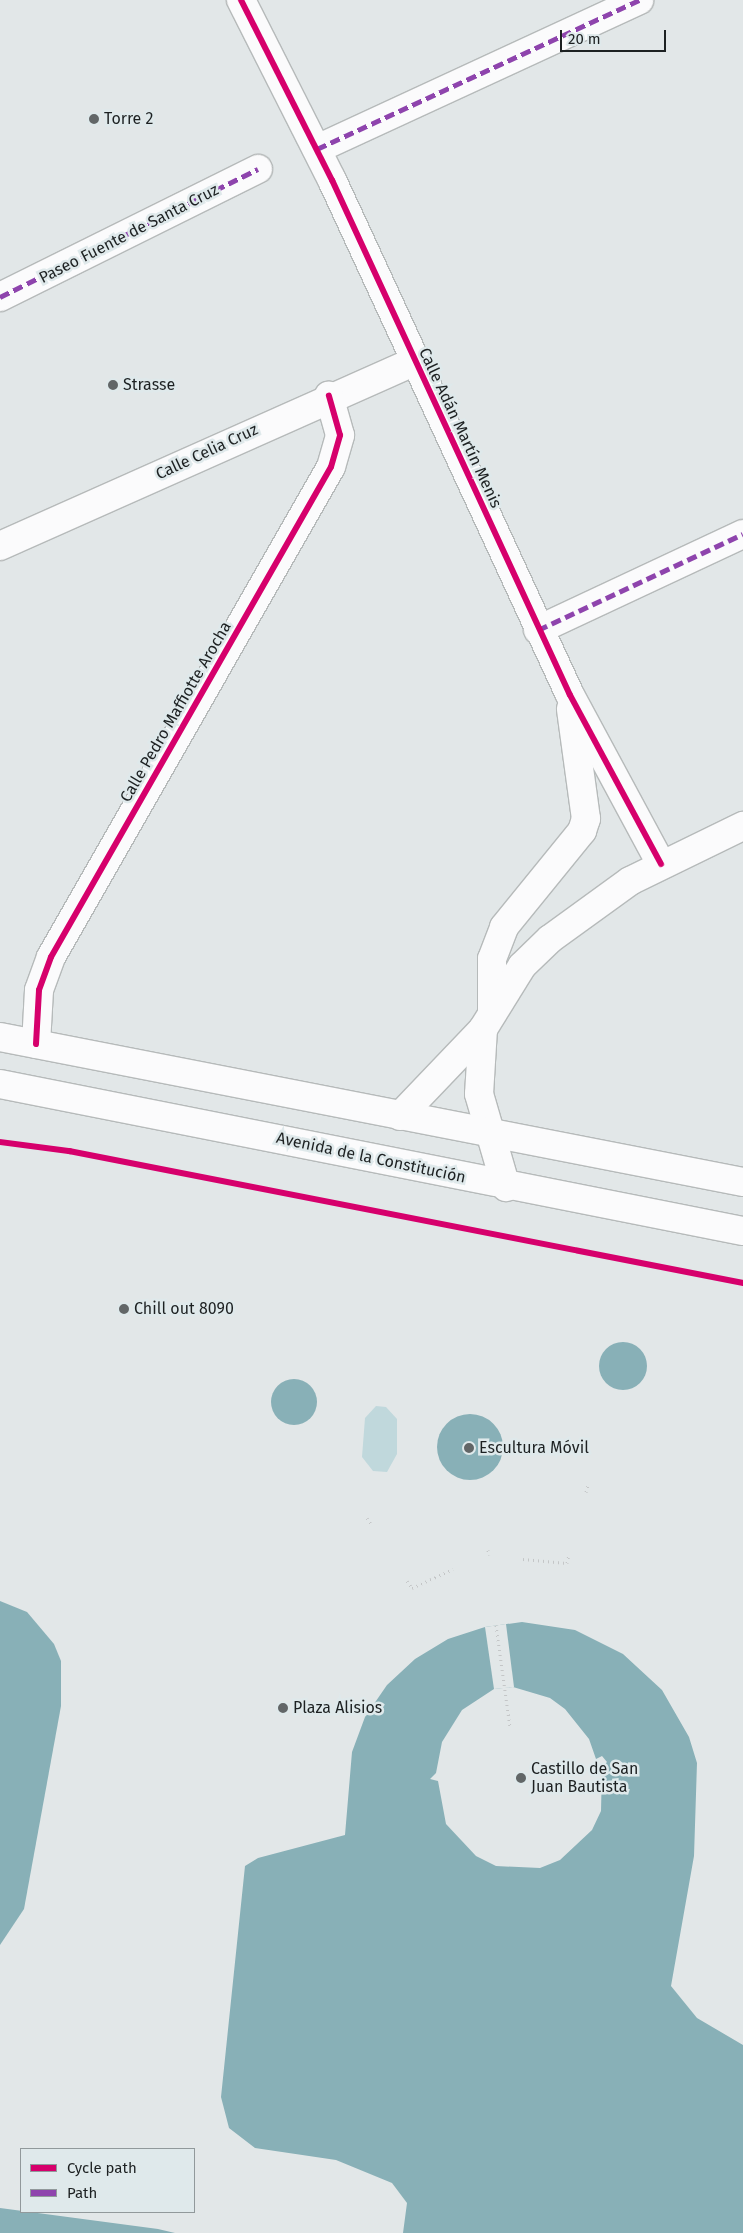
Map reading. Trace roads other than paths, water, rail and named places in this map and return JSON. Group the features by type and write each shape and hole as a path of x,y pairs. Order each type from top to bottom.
{"street":[{"name":"Calle Adán Martín Menis","path":"241,0 317,149 538,630 570,695 661,864"},
{"path":"317,149 639,0"},
{"name":"Paseo Fuente de Santa Cruz","path":"0,297 258,169"},
{"name":"Calle Celia Cruz","path":"0,546 329,396 415,362"},
{"name":"Calle Pedro Maffiotte Arocha","path":"36,1044 38,990 51,957 331,467 340,428 329,396"},
{"path":"538,630 743,534"},
{"path":"506,1187 487,1131 478,1084 488,1020 492,959 504,927 582,831 586,819 570,695"},
{"path":"400,1116 488,1020 539,948 605,895 661,864 743,826"},
{"path":"0,1037 743,1182"},
{"name":"Avenida de la Constitución","path":"0,1084 506,1187 743,1231"}],"place":[{"name":"Torre 2","path":"94,119"},
{"name":"Strasse","path":"113,385"},
{"name":"Chill out 8090","path":"124,1309"},
{"name":"Escultura Móvil","path":"469,1448"},
{"name":"Plaza Alisios","path":"283,1708"},
{"name":"Castillo de San Juan Bautista","path":"521,1778"}]}
